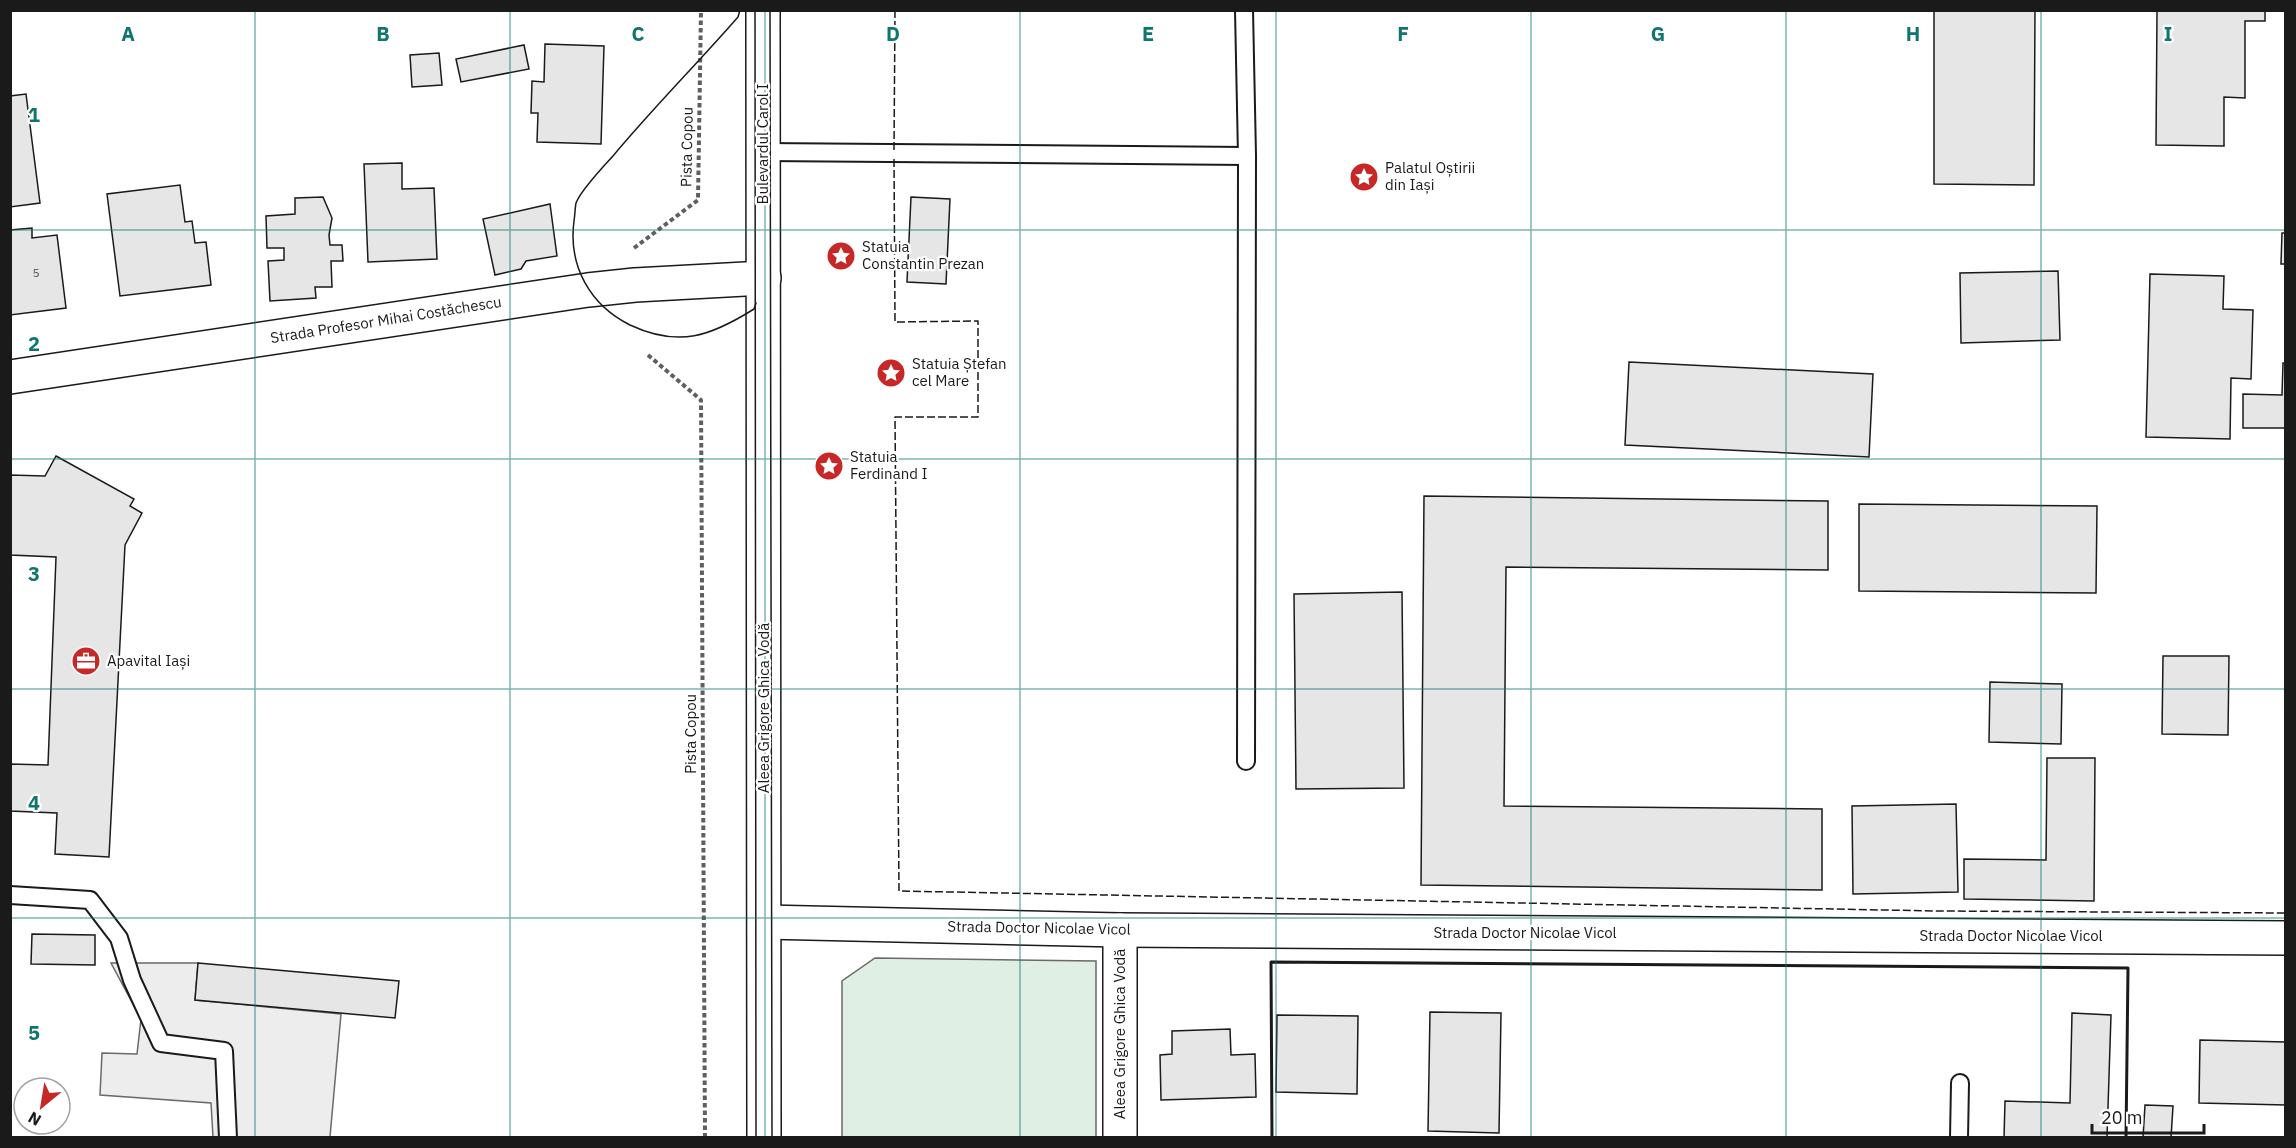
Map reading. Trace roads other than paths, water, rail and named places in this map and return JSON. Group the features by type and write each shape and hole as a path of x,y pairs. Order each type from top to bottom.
{"street":[{"name":"Bulevardul Carol I","path":"763,10 764,278"},
{"name":"Strada Profesor Mihai Costăchescu","path":"10,377 588,290 764,278"},
{"name":"Aleea Grigore Ghica Vodă","path":"764,278 764,1137"},
{"name":"Strada Doctor Nicolae Vicol","path":"765,922 1120,930 2286,938"},
{"name":"Aleea Grigore Ghica Vodă","path":"1120,930 1120,1137"}],"lane":[{"path":"1244,10 1247,156 1246,760"},
{"path":"763,152 1247,156"},
{"path":"10,895 90,900 119,938 132,980 161,1043 224,1051 228,1137"},
{"path":"1959,1137 1960,1083"}],"tram line":[{"path":"740,10 738,17 582,192 576,203 573,238 579,268 593,295 616,317 648,332 679,337 709,332 754,309 756,303"},
{"path":"755,10 756,1138"},
{"path":"770,10 772,1138"}],"place":[{"name":"Palatul Oștirii din Iași","path":"1364,177"},
{"name":"Statuia Constantin Prezan","path":"841,256"},
{"name":"Statuia Ștefan cel Mare","path":"891,373"},
{"name":"Statuia Ferdinand I","path":"829,466"},
{"name":"Apavital Iași","path":"86,661"}]}
